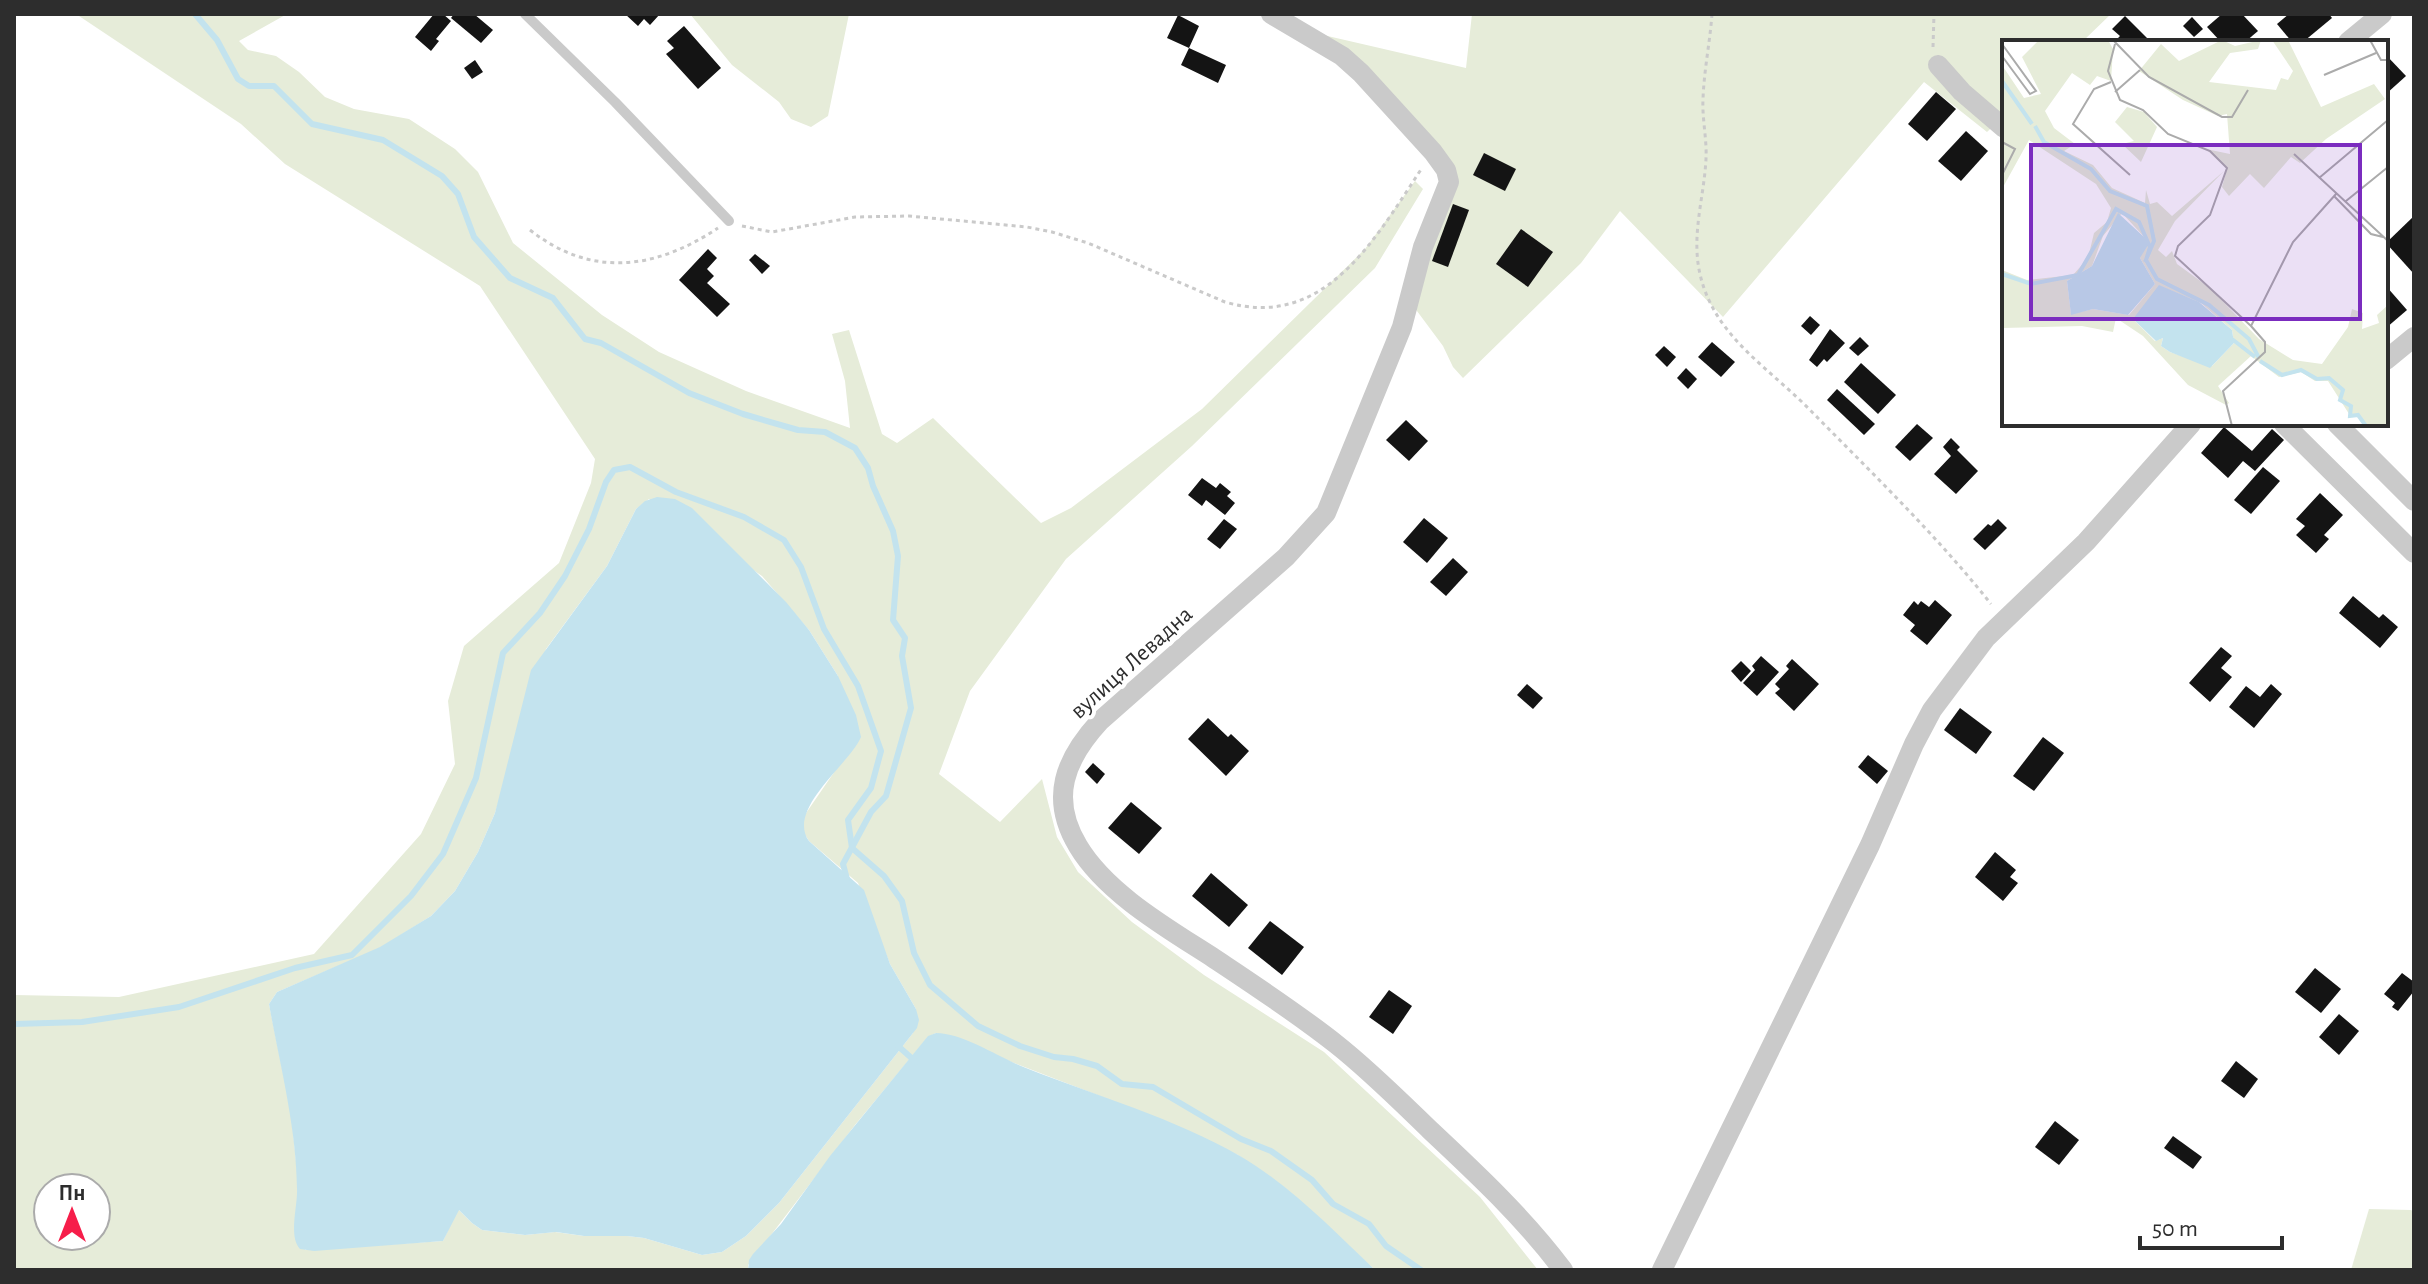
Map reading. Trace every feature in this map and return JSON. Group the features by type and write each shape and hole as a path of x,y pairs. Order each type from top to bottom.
{"street":[{"name":"вулиця Левадна","path":"1271,14 1305,32 1349,62 1433,152 1446,170 1449,182 1423,247 1402,327 1363,418 1332,503 1307,537 1286,557 1100,721 1083,740 1067,768 1063,801 1074,838 1086,859 1100,873 1155,919 1336,1044 1519,1216 1563,1270"},
{"path":"2350,40 2382,14"},
{"path":"1938,65 1962,92 2002,126"},
{"path":"2388,358 2414,337"},
{"path":"1662,1270 1870,845 1922,729 1953,679 2004,620 2086,542 2189,426"},
{"path":"2286,426 2414,553"},
{"path":"2339,426 2414,501"}],"lane":[{"path":"525,14 729,221"}],"path":[{"path":"1712,14 1703,98 1706,160 1697,232 1700,275 1712,309 1726,331 1796,395 1961,566 2004,620"},
{"path":"1934,14 1933,49 1938,65"},
{"path":"530,230 546,242 572,254 626,264 655,260 674,253 729,221 772,232 855,217 939,217 1052,232 1088,243 1225,302 1246,308 1274,309 1300,301 1320,290 1358,257 1379,232 1433,152"}],"green space":[{"path":"76,14 287,14 239,41 248,50 276,56 299,72 325,97 354,109 409,119 455,149 478,172 513,243 602,315 659,352 746,391 850,428 845,381 832,334 849,330 882,434 897,443 933,418 1041,523 1071,508 1202,409 1365,249 1415,181 1423,189 1375,268 1192,446 1066,559 970,691 939,774 1000,822 1042,779 1057,837 1078,872 1132,922 1204,975 1324,1052 1480,1197 1538,1270 1375,1270 1284,1187 1238,1155 1131,1108 936,1033 928,1037 855,1125 748,1265 748,1270 14,1270 14,995 119,997 314,954 421,834 455,764 448,701 464,646 559,563 591,483 595,459 480,286 285,164 241,124","holes":["649,499 762,576 809,630 838,676 837,768 804,816 804,833 809,841 858,883 890,964 916,1009 913,1033 779,1203 746,1236 722,1252 702,1255 627,1236 555,1232 525,1235 482,1230 458,1209 443,1241 305,1250 291,1112 269,1004 277,992 380,948 431,916 455,891 478,852 495,813 546,649 607,566 636,509"]},
{"path":"690,14 849,14 828,116 811,127 791,119 779,102 732,65"},
{"path":"1472,14 2111,14 2084,40 2002,40 2002,118 1987,132 1924,82 1723,317 1620,211 1581,263 1463,378 1414,307 1445,177 1400,109 1293,28 1466,68"},
{"path":"2369,1209 2414,1212 2414,1270 2351,1270"}],"water":[{"path":"657,497 675,499 692,508 786,602 809,630 838,676 856,715 861,737 812,801 804,828 809,841 864,890 890,964 916,1009 919,1020 917,1028 779,1203 746,1236 722,1252 702,1255 627,1236 584,1236 556,1232 525,1235 482,1230 459,1210 443,1241 314,1251 300,1249 294,1229 297,1188 294,1141 269,1004 277,992 380,947 431,916 455,891 478,852 495,813 531,670 607,566 636,509 645,501"},
{"path":"936,1033 969,1041 1026,1068 1215,1142 1259,1168 1294,1195 1375,1270 748,1270 753,1254 781,1224 830,1156 928,1036"}],"building":[{"path":"434,14 443,14 451,21 436,39 439,41 431,51 415,37"},
{"path":"454,14 474,14 493,30 481,43 451,18"},
{"path":"625,14 660,14 650,25 644,19 638,26"},
{"path":"2222,14 2242,14 2258,31 2247,40 2219,40 2207,27"},
{"path":"2289,14 2329,14 2332,18 2305,40 2290,40 2277,24"},
{"path":"1178,15 1199,26 1189,48 1167,38"},
{"path":"2125,16 2149,40 2118,40 2120,36 2112,29"},
{"path":"2192,17 2203,29 2194,37 2183,26"},
{"path":"684,26 721,68 698,89 666,54 674,48 667,41"},
{"path":"1189,48 1226,65 1218,83 1181,65"},
{"path":"2388,57 2406,76 2388,92"},
{"path":"475,60 483,72 472,79 464,68"},
{"path":"1936,92 1956,109 1927,141 1908,124"},
{"path":"1966,131 1988,151 1961,181 1938,161"},
{"path":"1484,153 1516,169 1505,191 1473,175"},
{"path":"1453,204 1469,210 1448,267 1432,261"},
{"path":"2414,216 2414,274 2388,245 2388,241"},
{"path":"1521,229 1553,252 1528,287 1496,264"},
{"path":"708,249 717,258 707,269 714,276 707,283 730,304 717,317 679,280"},
{"path":"755,254 770,266 762,274 749,260"},
{"path":"2388,288 2407,310 2388,326"},
{"path":"1810,316 1820,325 1811,335 1801,326"},
{"path":"1830,329 1845,343 1827,362 1824,359 1817,367 1809,360"},
{"path":"1860,337 1869,346 1858,356 1849,348"},
{"path":"1712,342 1735,362 1721,377 1698,357"},
{"path":"1664,346 1676,357 1667,367 1655,355"},
{"path":"1861,363 1896,395 1878,414 1844,382"},
{"path":"1686,368 1697,379 1688,389 1677,378"},
{"path":"1837,389 1875,424 1864,435 1827,400"},
{"path":"1406,420 1428,441 1409,461 1386,440"},
{"path":"1917,424 1933,438 1910,461 1895,447"},
{"path":"2224,427 2252,451 2272,429 2284,440 2255,471 2243,461 2228,478 2201,453"},
{"path":"1951,438 1960,447 1957,450 1978,471 1956,494 1934,474 1951,456 1943,447"},
{"path":"2263,467 2280,481 2251,514 2234,500"},
{"path":"1202,478 1216,488 1220,483 1231,492 1227,496 1235,503 1225,515 1206,500 1202,506 1188,495"},
{"path":"2320,493 2343,515 2324,535 2329,539 2316,553 2296,535 2305,526 2296,519"},
{"path":"1424,518 1448,538 1427,563 1403,542"},
{"path":"1224,519 1237,529 1220,549 1207,539"},
{"path":"1998,519 2007,528 1985,550 1973,539"},
{"path":"1453,558 1468,572 1446,596 1430,582"},
{"path":"2353,596 2379,618 2383,614 2398,627 2380,648 2339,613"},
{"path":"1935,600 1952,615 1927,645 1910,631 1915,625 1903,615 1914,601 1918,605 1921,601 1929,607"},
{"path":"2221,647 2232,656 2221,668 2232,677 2210,702 2189,683"},
{"path":"1761,656 1779,672 1757,696 1743,683 1755,670 1752,666"},
{"path":"1792,659 1819,684 1794,711 1775,693 1780,689 1775,684 1789,669 1786,666"},
{"path":"1741,661 1751,671 1741,682 1731,671"},
{"path":"1527,684 1543,698 1533,709 1517,695"},
{"path":"2271,684 2282,694 2254,728 2229,707 2246,686 2260,697"},
{"path":"1960,708 1992,732 1976,754 1944,730"},
{"path":"1208,718 1249,751 1226,776 1188,739"},
{"path":"2043,737 2064,753 2034,791 2013,776"},
{"path":"1868,755 1888,771 1877,784 1858,767"},
{"path":"1093,763 1105,774 1097,784 1085,772"},
{"path":"1131,802 1162,828 1139,854 1108,828"},
{"path":"1995,852 2016,870 2010,877 2018,883 2003,901 1975,877"},
{"path":"1211,873 1248,905 1229,927 1192,896"},
{"path":"1270,921 1304,947 1282,975 1248,948"},
{"path":"2315,968 2341,989 2321,1013 2295,992"},
{"path":"2402,973 2414,982 2414,991 2398,1011 2392,1007 2395,1003 2384,994"},
{"path":"1389,990 1412,1006 1393,1034 1369,1017"},
{"path":"2339,1014 2359,1031 2339,1055 2319,1037"},
{"path":"2236,1061 2258,1079 2244,1098 2221,1081"},
{"path":"2055,1121 2079,1140 2059,1165 2035,1147"},
{"path":"2173,1136 2202,1157 2193,1169 2164,1148"}],"waterway":[{"path":"195,14 217,40 238,79 249,86 274,86 312,124 383,140 442,176 458,194 474,237 510,278 553,298 585,339 601,343 689,393 743,414 798,430 825,432 855,448 868,468 893,531 898,556 893,620 905,638 902,656 911,708 886,796 871,812 843,864 847,879"},
{"path":"14,1024 82,1022 179,1007 295,968 352,955 411,896 443,854 476,778 503,653 540,613 565,576 614,470 630,467 676,492 744,517 784,540 801,567 824,629 858,686 881,751 871,788 848,820 852,848 884,876 902,901 914,953 930,985 978,1026 1020,1046 1097,1066 1122,1084 1153,1087 1241,1139 1271,1151 1312,1180 1333,1204 1369,1224 1386,1246 1421,1270"},
{"path":"898,1046 916,1062"}]}
